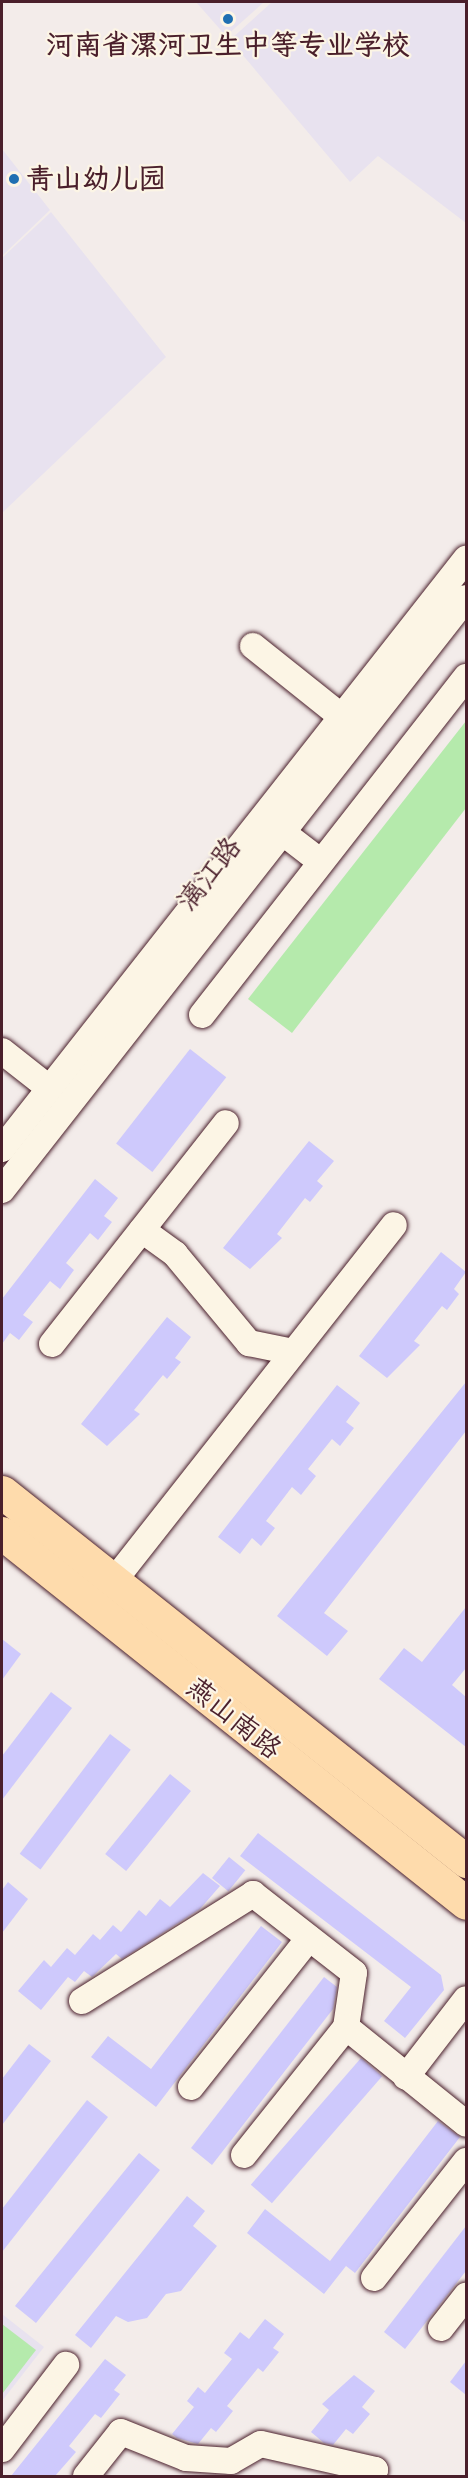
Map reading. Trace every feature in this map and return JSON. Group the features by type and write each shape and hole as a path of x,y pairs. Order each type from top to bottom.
{"main road":[{"name":"燕山南路","path":"2,1492 103,1594 266,1743 466,1903"},
{"name":"燕山南路","path":"2,1533 103,1594 285,1718 466,1861"},
{"path":"266,1743 285,1718"}],"street":[{"name":"漓江路","path":"2,1149 466,559"},
{"name":"漓江路","path":"2,1190 466,598"},
{"path":"254,646 342,717"},
{"path":"202,1015 466,677"},
{"path":"282,832 321,862"},
{"path":"2,1051 49,1088"},
{"path":"51,1344 226,1123"},
{"path":"103,1594 394,1225"},
{"path":"142,1230 174,1254 249,1343 293,1353"},
{"path":"82,2001 253,1894 354,1973 346,2028 244,2155"},
{"path":"190,2087 309,1938"},
{"path":"406,2077 466,1999"},
{"path":"346,2028 466,2124"},
{"path":"374,2278 466,2161"},
{"path":"441,2328 466,2296"},
{"path":"2,2449 66,2365"},
{"path":"86,2476 121,2432 186,2458 231,2461 261,2444 375,2470 372,2476"}],"shaded area":[{"name":"河南省漯河卫生中等专业学校","path":"196,2 264,2 226,36"},
{"path":"272,2 466,2 466,223 378,156 350,182 230,40"},
{"name":"青山幼儿园","path":"2,149 50,210 2,256"},
{"path":"51,212 166,357 2,513 2,258"},
{"path":"2,2314 44,2347 2,2401"}],"green space":[{"path":"466,721 466,808 292,1033 248,999"},
{"path":"2,2324 36,2350 2,2394"}],"building":[{"path":"190,1049 226,1077 152,1172 116,1144"},
{"path":"309,1141 334,1161 317,1181 323,1186 310,1202 305,1198 277,1234 282,1238 250,1269 223,1248"},
{"path":"95,1179 118,1198 104,1216 112,1222 98,1240 90,1233 66,1263 74,1270 60,1289 50,1281 23,1315 33,1322 19,1340 10,1333 2,1344 2,1299"},
{"path":"441,1252 466,1272 454,1289 459,1294 447,1310 442,1306 414,1341 420,1345 387,1378 359,1356"},
{"path":"167,1317 191,1337 175,1358 181,1362 167,1379 163,1375 134,1410 140,1414 107,1446 81,1424"},
{"path":"466,1382 466,1431 324,1613 348,1631 327,1656 277,1616"},
{"path":"337,1385 360,1403 346,1422 354,1428 340,1446 332,1439 308,1469 316,1476 301,1495 292,1487 266,1521 275,1528 261,1546 252,1538 240,1554 218,1537"},
{"path":"466,1607 466,1668 452,1685 466,1697 466,1747 379,1679 404,1648 422,1662"},
{"path":"2,1639 21,1654 2,1680"},
{"path":"51,1692 72,1708 2,1800 2,1756"},
{"path":"110,1734 131,1750 40,1869 20,1854"},
{"path":"170,1774 191,1791 126,1871 105,1854"},
{"path":"258,1833 441,1975 444,1990 405,2038 384,2021 411,1987 240,1856"},
{"path":"229,1857 245,1870 228,1891 212,1878"},
{"path":"203,1873 220,1886 200,1909 122,1959 116,1954 92,1977 84,1971 75,1982 68,1977 41,2010 18,1991 44,1960 51,1967 67,1948 75,1955 93,1934 100,1940 113,1925 121,1932 139,1910 146,1916 160,1899 170,1907"},
{"path":"8,1882 28,1899 2,1933 2,1890"},
{"path":"261,1926 282,1942 156,2107 91,2057 108,2036 151,2069"},
{"path":"324,1977 337,1987 333,2009 212,2165 191,2148"},
{"path":"29,2044 51,2061 2,2125 2,2079"},
{"path":"361,2058 382,2076 272,2203 251,2185"},
{"path":"87,2100 108,2117 2,2252 2,2209"},
{"path":"438,2121 460,2137 355,2273 346,2266 324,2294 247,2233 265,2209 330,2261"},
{"path":"139,2153 160,2170 36,2323 15,2306"},
{"path":"187,2196 205,2211 193,2226 217,2246 181,2291 166,2294 147,2318 128,2322 116,2316 91,2348 75,2335"},
{"path":"466,2226 466,2271 405,2349 384,2332"},
{"path":"265,2319 284,2334 273,2348 279,2352 263,2372 258,2368 227,2406 233,2411 216,2432 211,2428 198,2444 177,2438 172,2434 194,2407 187,2401 198,2387 205,2393 232,2359 224,2353 240,2332 249,2339"},
{"path":"105,2359 126,2375 114,2390 120,2394 101,2418 95,2414 69,2446 76,2452 55,2476 11,2476"},
{"path":"466,2361 466,2395 450,2382"},
{"path":"354,2375 375,2391 362,2407 370,2414 353,2434 346,2429 333,2445 324,2443 311,2432 329,2410 322,2404"}],"place":[{"name":"河南省漯河卫生中等专业学校","path":"228,19"},
{"name":"青山幼儿园","path":"14,179"}]}
